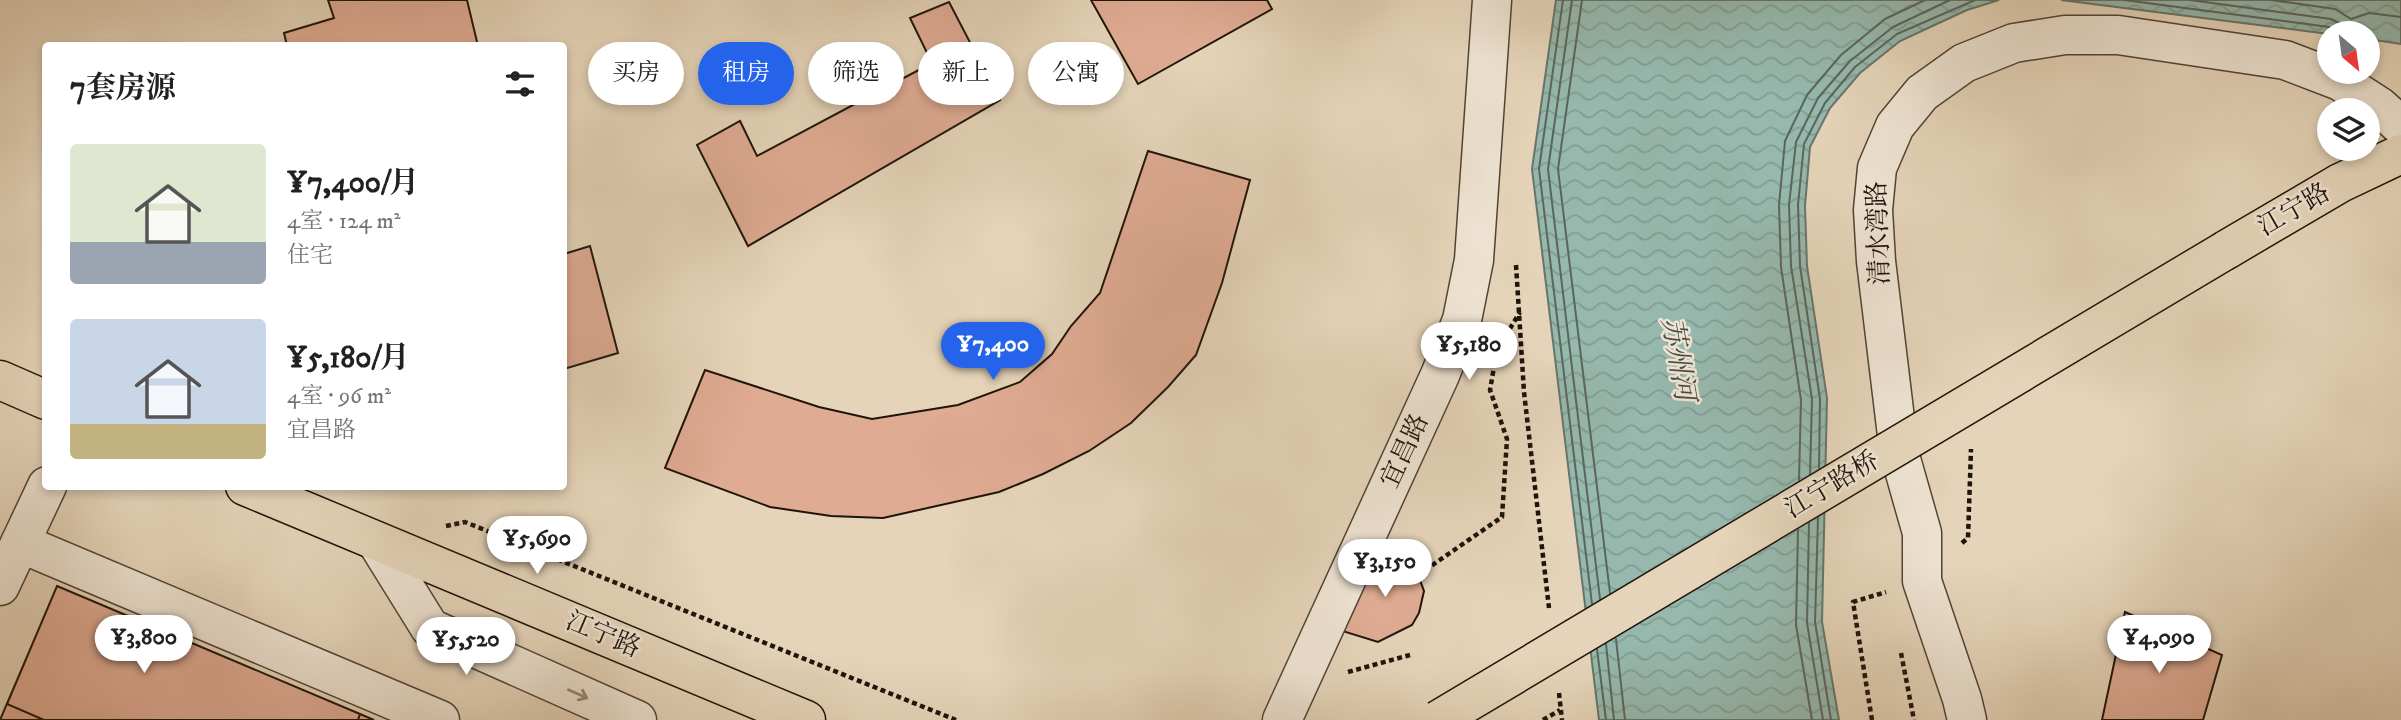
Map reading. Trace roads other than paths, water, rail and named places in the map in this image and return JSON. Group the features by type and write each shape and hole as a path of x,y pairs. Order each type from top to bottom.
{"main road":[{"name":"江宁路","path":"2226,250 2340,183 2401,154"},
{"name":"江宁路桥","path":"1438,720 2226,250"},
{"path":"0,380 42,398"},
{"name":"江宁路","path":"255,490 806,720"}],"street":[{"name":"宜昌路","path":"1282,720 1440,375 1462,320 1474,260 1492,0"},
{"name":"清水湾路","path":"1967,720 1922,581 1922,533 1899,452 1876,261 1873,210 1877,168 1895,126 1922,93 1964,63 2014,43 2065,35 2118,35 2285,60 2340,81 2380,107 2401,126"},
{"path":"0,586 45,490"},
{"path":"376,541 429,628 636,720"},
{"path":"20,543 440,720"}],"water":[{"name":"苏州河","path":"1556,0 1999,0 1967,10 1900,41 1860,73 1830,108 1810,147 1805,206 1807,266 1827,398 1822,622 1839,720 1599,720 1532,169"},
{"path":"2061,0 2401,0 2401,44 2380,41 2380,21 2317,21 2317,32"}]}
